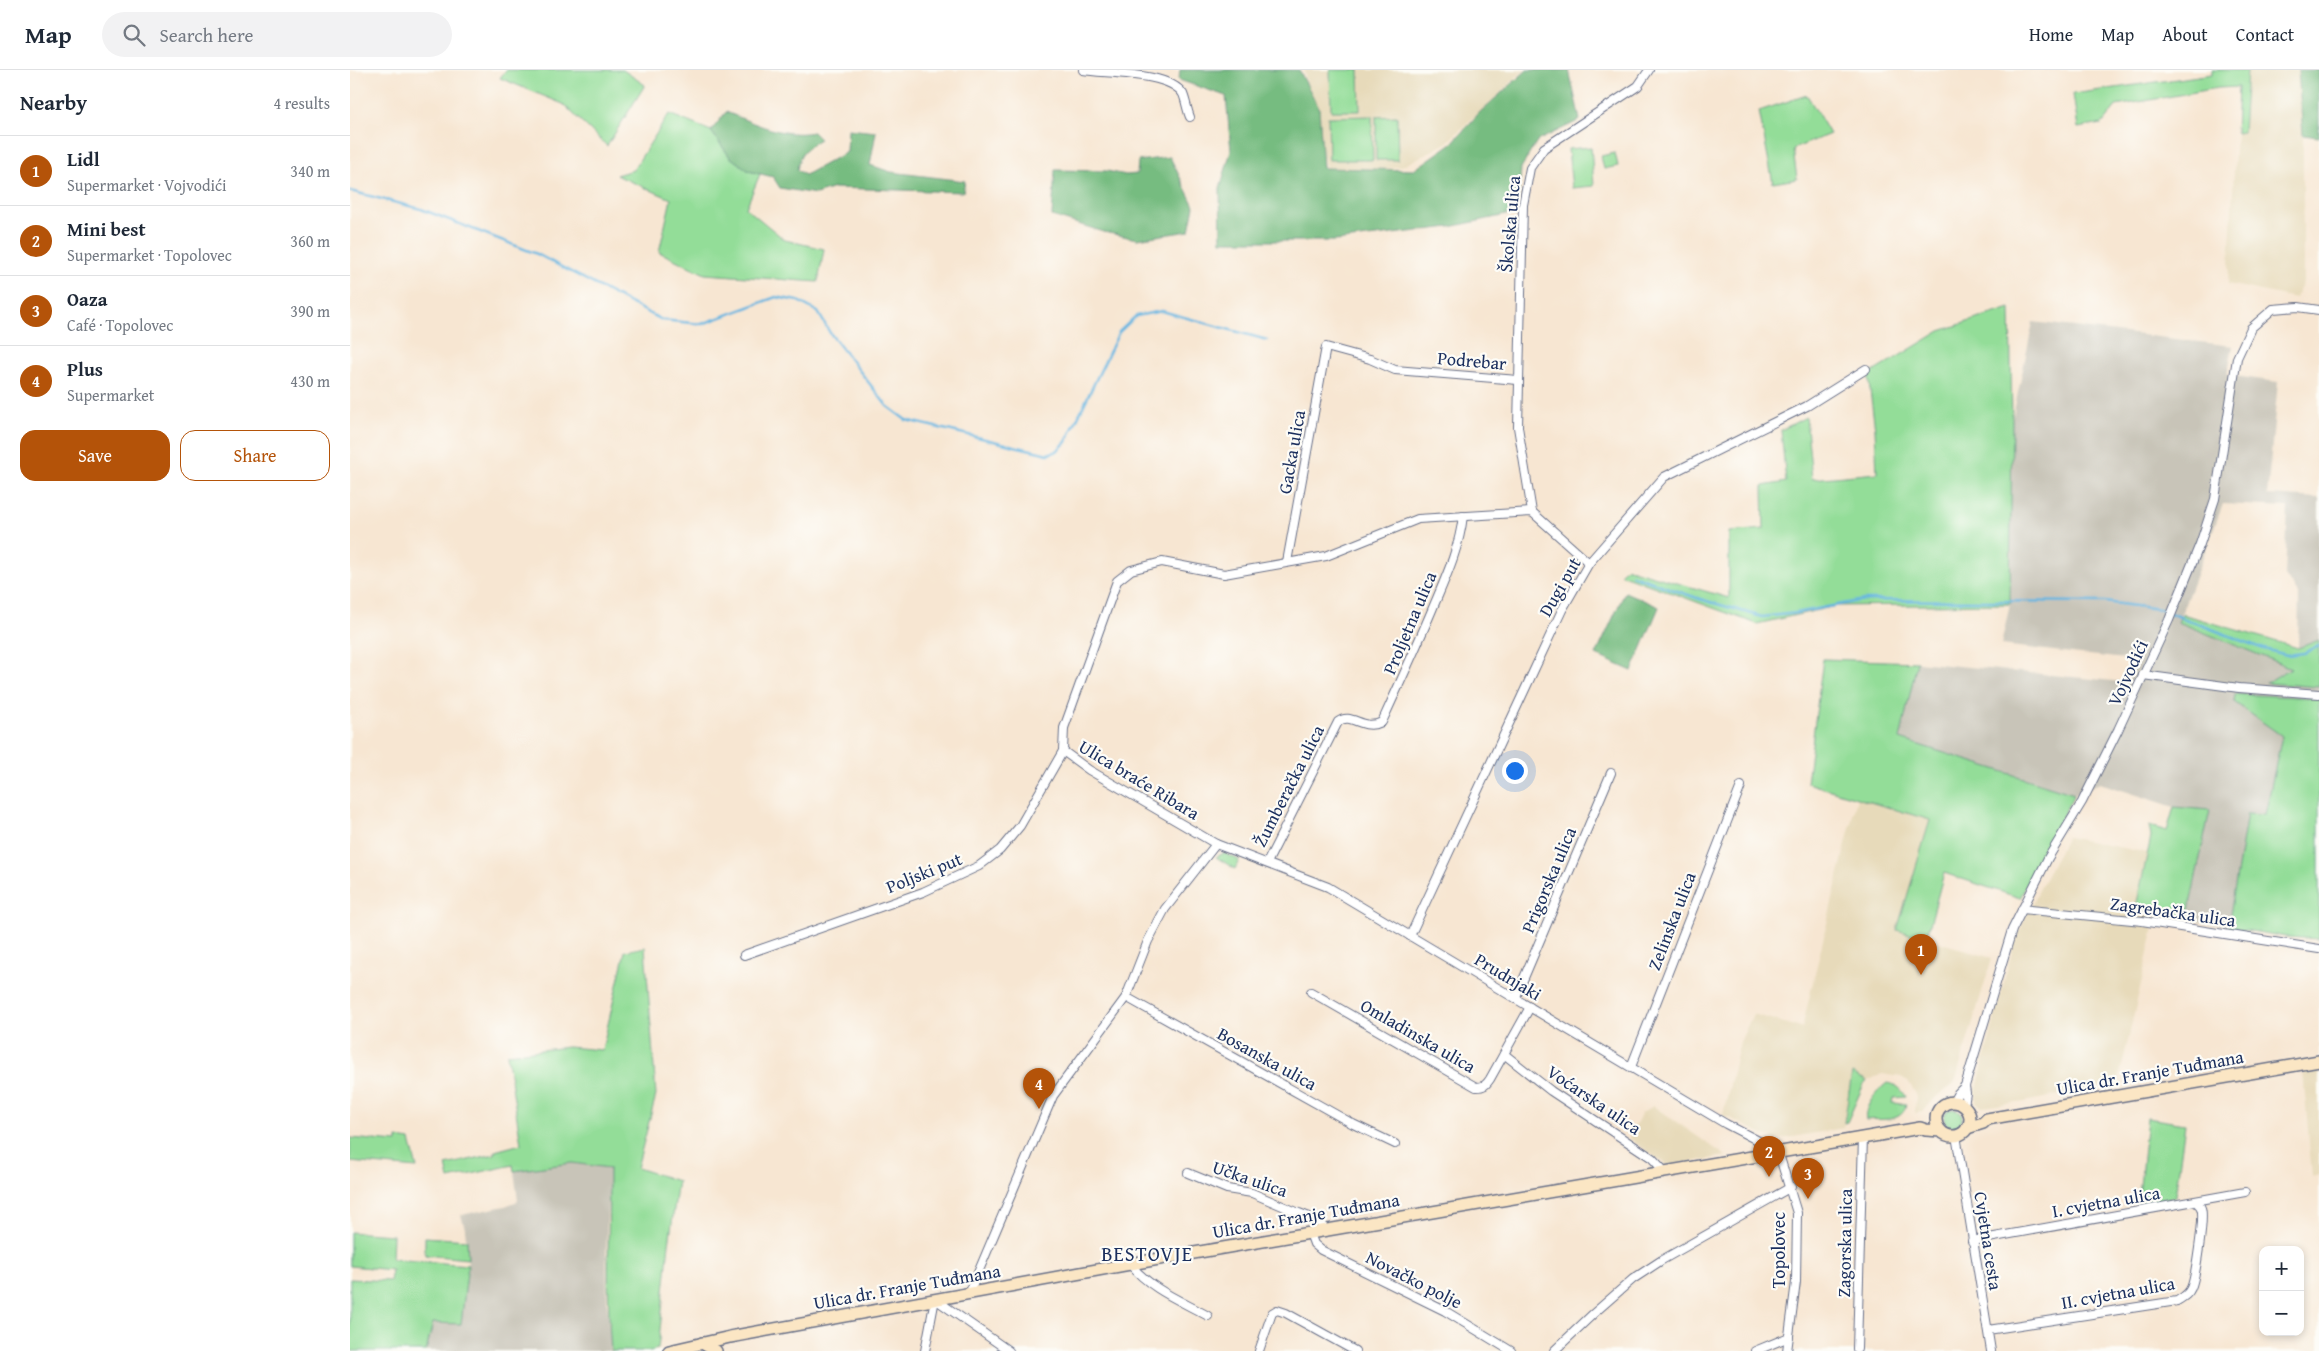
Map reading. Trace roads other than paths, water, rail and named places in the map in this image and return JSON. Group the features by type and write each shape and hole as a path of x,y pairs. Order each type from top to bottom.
{"main road":[{"name":"Ulica dr. Franje Tuđmana","path":"1967,1128 1983,1123 1987,1119 2319,1062"},
{"path":"1920,1128 1944,1104 1962,1106 1987,1119"},
{"path":"1937,1112 1936,1122 1941,1131 1946,1134 1956,1135 1967,1128 1969,1123 1962,1106"},
{"name":"Ulica dr. Franje Tuđmana","path":"669,1351 702,1343 935,1299 1778,1151 1920,1128 1941,1131"},
{"path":"702,1343 716,1351"}],"street":[{"path":"1083,70 1107,71 1174,85 1183,95 1190,117"},
{"name":"Školska ulica","path":"1518,380 1523,205 1530,168 1544,148 1638,86 1649,70"},
{"name":"Vojvodići","path":"1962,1106 1966,1093 1965,1086 2004,952 2022,909 2052,850 2092,781 2169,620 2215,499 2237,358 2251,328 2274,309 2298,307 2319,310"},
{"name":"Podrebar","path":"1326,347 1370,358 1395,370 1518,380 1518,427 1532,512"},
{"name":"Gacka ulica","path":"1287,562 1326,347"},
{"name":"Dugi put","path":"1410,936 1562,610 1589,563 1664,477 1807,406 1866,369"},
{"path":"1532,512 1589,563"},
{"name":"Ulica braće Ribara","path":"1216,844 1088,770 1062,751 1064,728 1117,581 1121,576 1131,570 1162,562 1224,574 1326,556 1418,519 1532,512"},
{"name":"Proljetna ulica","path":"1365,725 1374,726 1382,722 1451,565 1461,536 1463,516"},
{"path":"2143,675 2239,688 2319,694"},
{"name":"Žumberačka ulica","path":"1267,863 1338,722 1343,718 1349,718 1365,725"},
{"name":"Poljski put","path":"744,955 923,892 978,866 1000,850 1020,826 1062,751"},
{"name":"Prigorska ulica","path":"1515,999 1611,774"},
{"name":"Zelinska ulica","path":"1631,1067 1741,786"},
{"path":"969,1294 1053,1096 1126,997 1148,941 1164,909 1216,844"},
{"name":"Prudnjaki","path":"1216,844 1328,887 1726,1124 1778,1151"},
{"name":"Zagrebačka ulica","path":"2022,909 2142,921 2319,949"},
{"name":"Omladinska ulica","path":"1311,992 1476,1086 1486,1085 1530,1007"},
{"name":"Bosanska ulica","path":"1126,997 1353,1124 1395,1144"},
{"name":"Voćarska ulica","path":"1504,1054 1551,1091 1652,1158 1665,1172"},
{"name":"Cvjetna cesta","path":"1956,1135 1991,1351"},
{"name":"Zagorska ulica","path":"1857,1349 1863,1137"},
{"name":"Topolovec","path":"1778,1151 1791,1188 1797,1213 1796,1282 1787,1351"},
{"name":"Učka ulica","path":"1188,1173 1227,1189 1252,1193 1317,1220 1326,1230"},
{"path":"1554,1351 1633,1279 1662,1260 1791,1188"},
{"name":"I. cvjetna ulica","path":"1972,1241 2245,1192"},
{"name":"II. cvjetna ulica","path":"1988,1330 2177,1301 2187,1296 2192,1287 2200,1238 2202,1215 2201,1208 2196,1202"},
{"name":"Novačko polje","path":"1310,1233 1314,1244 1321,1250 1445,1311 1511,1351"},
{"path":"1130,1264 1140,1276 1157,1288 1208,1316"},
{"path":"925,1351 935,1299 1009,1351"},
{"path":"1259,1351 1272,1314 1276,1310 1286,1313 1355,1351"},
{"path":"1755,1351 1788,1337"}],"waterway":[{"path":"350,191 421,209 537,254 662,320 702,324 776,297 798,301 818,312 830,333 887,406 906,420 1048,454 1057,451 1066,442 1119,332 1136,316 1162,311 1267,340"},
{"path":"1632,575 1700,599 1762,617 1796,613 1864,600 2105,602 2159,609 2264,649 2287,655 2304,653 2319,646"}],"place":[{"name":"Lidl","path":"1921,975"},
{"name":"Plus","path":"1039,1109"},
{"name":"Mini best","path":"1769,1177"},
{"name":"Oaza","path":"1808,1199"}],"district":[{"name":"BESTOVJE","path":"1147,1254"}]}
